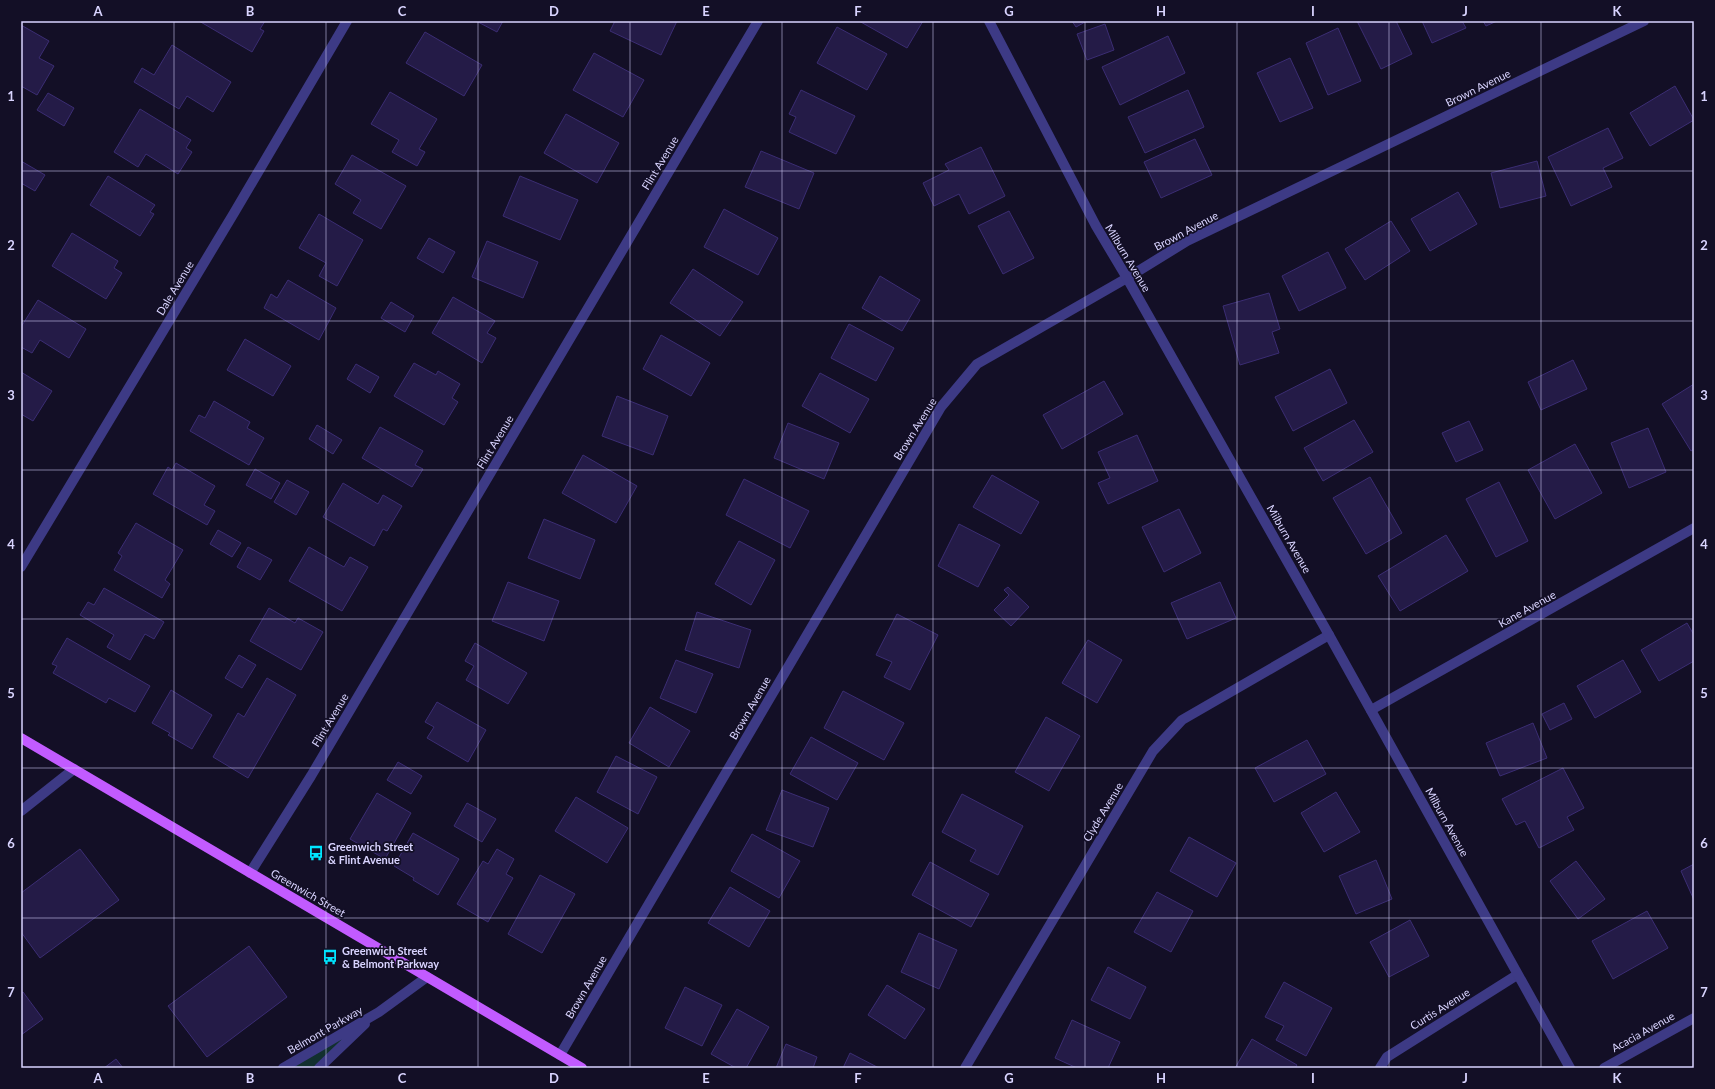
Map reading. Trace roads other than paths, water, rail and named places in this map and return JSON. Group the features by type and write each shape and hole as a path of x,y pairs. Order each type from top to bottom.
{"main road":[{"name":"Greenwich Street","path":"21,738 582,1068"}],"street":[{"name":"Dale Avenue","path":"21,566 234,213 347,21"},
{"name":"Flint Avenue","path":"250,873 311,776 758,21"},
{"name":"Milburn Avenue","path":"989,21 1096,226 1329,635 1570,1068"},
{"name":"Brown Avenue","path":"560,1055 941,408 977,364 1127,278 1187,241 1644,21"},
{"name":"Kane Avenue","path":"1371,710 1694,528"},
{"name":"Clyde Avenue","path":"965,1068 1154,751 1182,720 1329,635"},
{"path":"21,811 74,769"},
{"name":"Curtis Avenue","path":"1380,1068 1387,1057 1517,975"},
{"name":"Belmont Parkway","path":"283,1068 379,1012 427,977"},
{"name":"Belmont Parkway","path":"319,1068 379,1012"},
{"name":"Acacia Avenue","path":"1604,1068 1694,1018"}],"place":[{"name":"Greenwich Street & Flint Avenue","path":"316,853"},
{"name":"Greenwich Street & Belmont Parkway","path":"330,957"}]}
